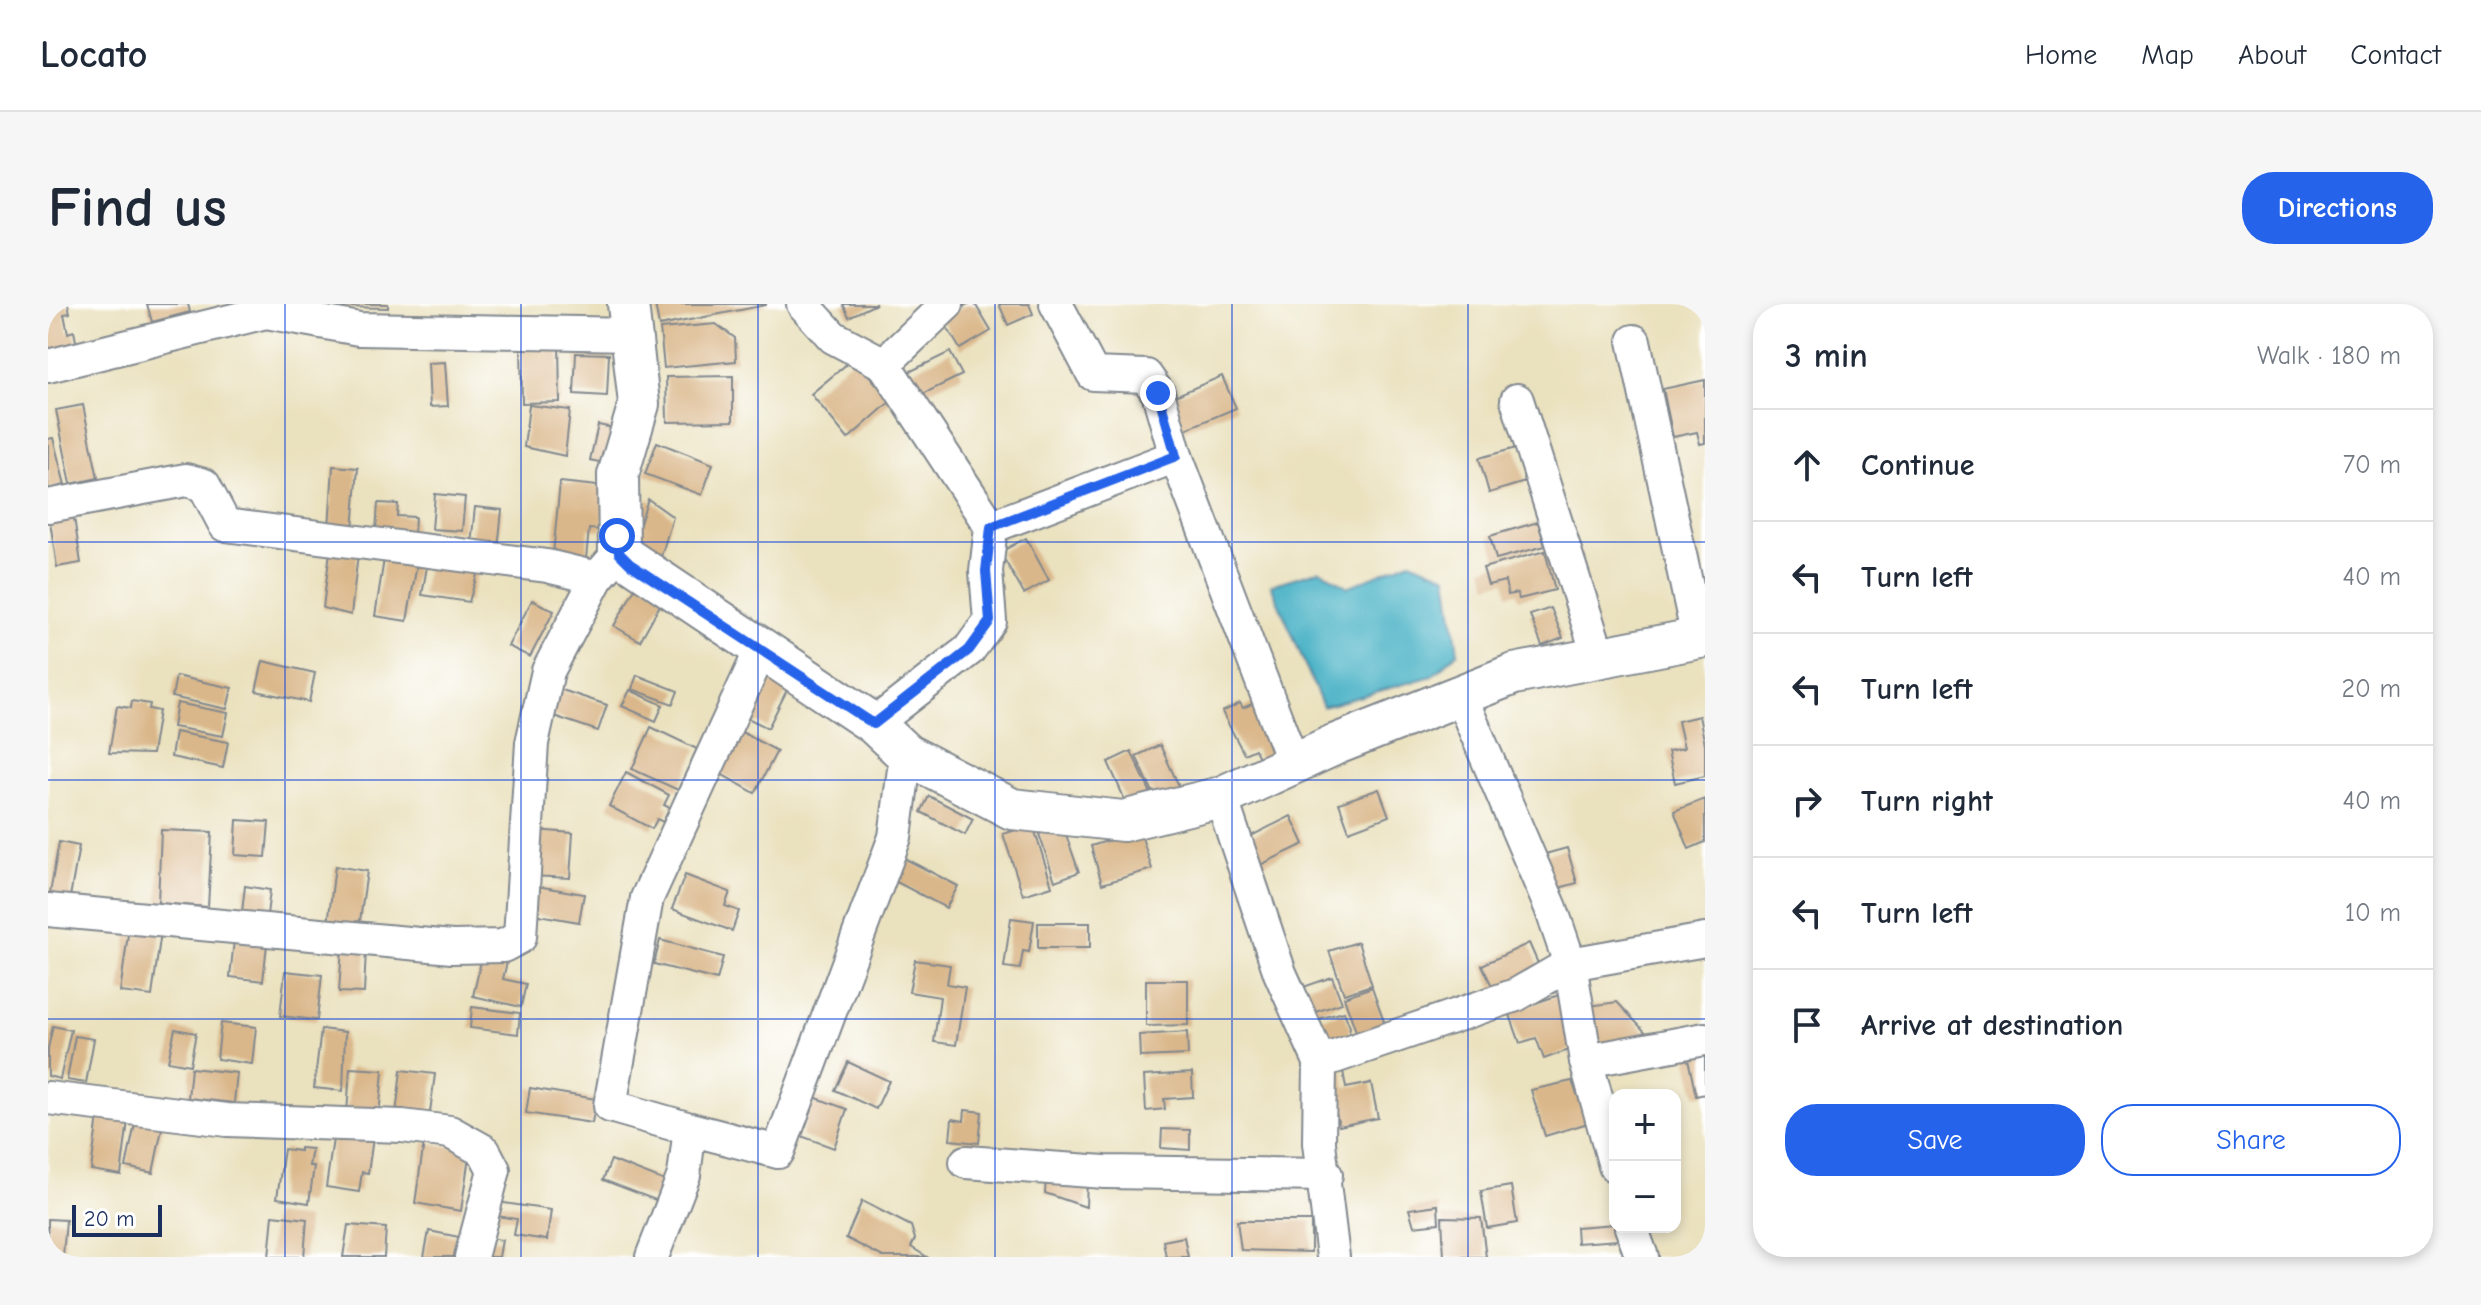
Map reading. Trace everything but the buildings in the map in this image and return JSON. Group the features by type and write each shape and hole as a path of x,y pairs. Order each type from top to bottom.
{"street":[{"path":"803,304 833,337 884,364 991,527 986,571 990,621 969,650 874,724"},
{"path":"884,364 947,304"},
{"path":"1056,304 1093,374 1146,376 1158,393 1176,456 1293,763"},
{"path":"48,366 264,308 359,329 630,319 639,404 618,475 608,566 548,671 532,743 520,937 503,946 452,947 48,910"},
{"path":"48,506 186,480 204,485 225,525 547,566 608,566 761,650 874,724 906,754 1012,809 1123,821 1221,797 1293,763 1514,674 1701,638 1634,341"},
{"path":"1517,400 1599,658"},
{"path":"991,527 1176,456"},
{"path":"761,650 647,898 610,1106 778,1152 895,837 906,754"},
{"path":"1460,695 1551,908 1570,964 1586,1061 1614,1161"},
{"path":"1221,797 1280,973 1320,1062 1319,1143 1326,1175 1333,1257"},
{"path":"1320,1062 1516,995 1570,964 1705,940"},
{"path":"1586,1061 1705,1039"},
{"path":"48,1098 227,1120 402,1126 450,1132 484,1151 494,1170 471,1257"},
{"path":"652,1257 684,1175 690,1129"},
{"path":"966,1162 1105,1172 1326,1175"},
{"path":"1633,1233 1642,1257"}],"water":[{"path":"1410,561 1447,576 1458,652 1432,676 1323,707 1271,585 1320,570 1348,587"}],"route":[{"path":"617,536 619,553 630,564 874,724 969,650 990,621 986,571 991,527 1176,456 1158,393"}]}
